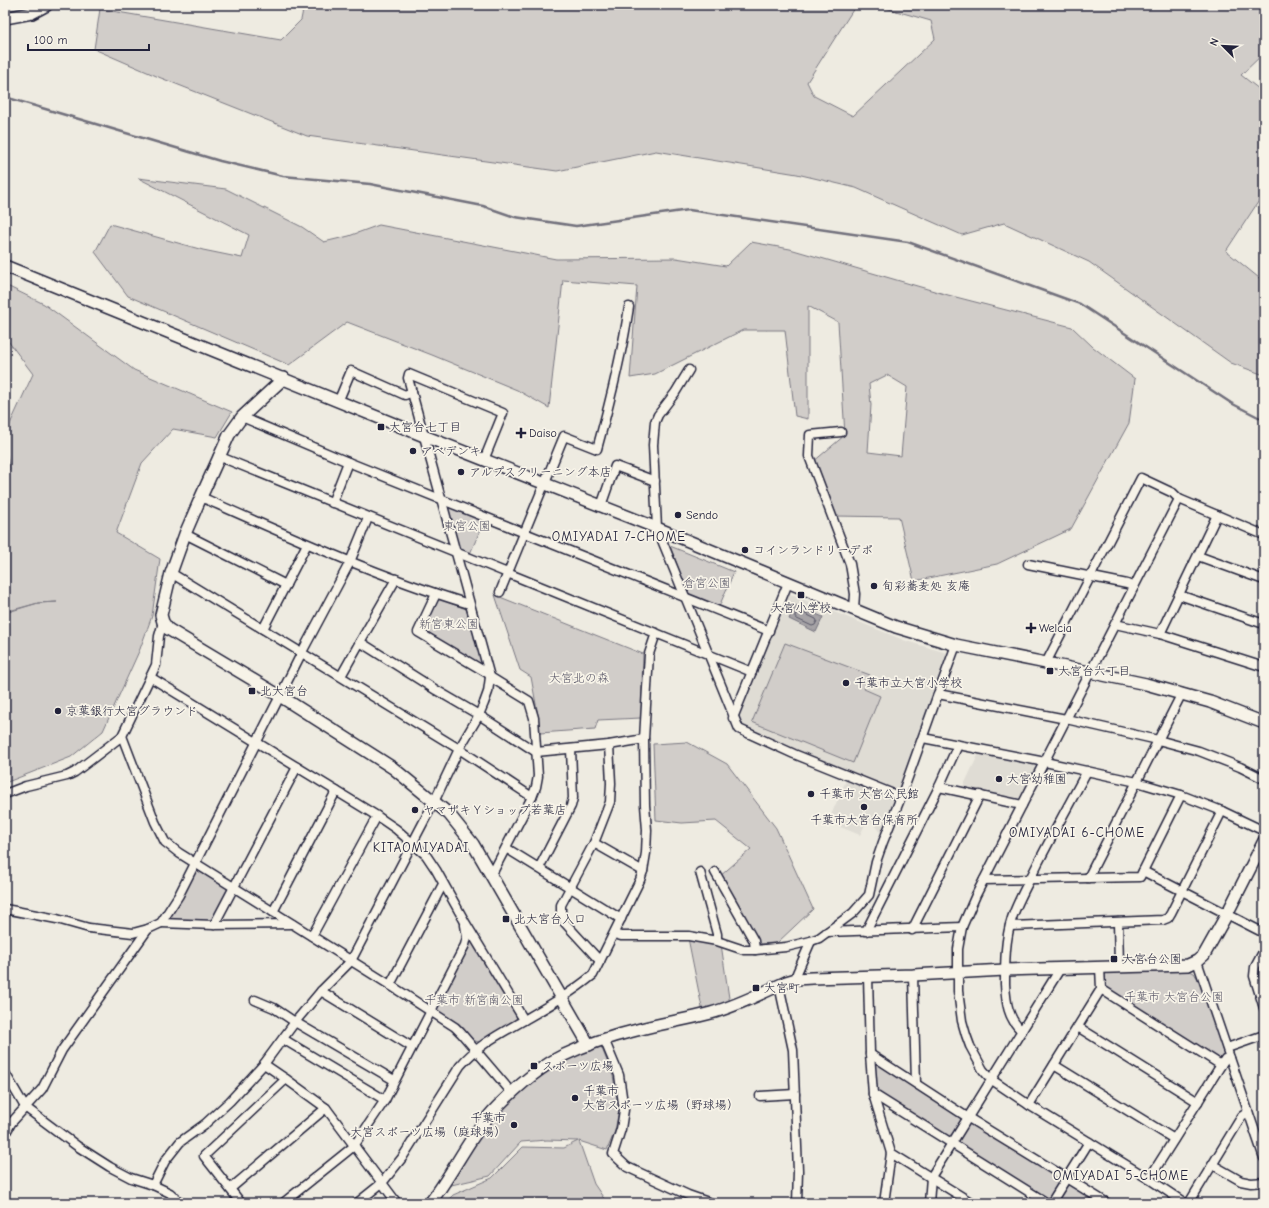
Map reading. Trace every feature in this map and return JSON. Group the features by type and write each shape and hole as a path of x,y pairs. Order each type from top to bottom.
{"street":[{"path":"5,18 32,13 47,5"},
{"path":"5,266 284,378 338,402 657,528 896,627 956,645 1046,662 1182,693 1264,723"},
{"path":"500,592 543,483 564,436 597,449 625,334 629,307"},
{"path":"689,370 675,393 658,415 655,422 653,445 657,528 707,654 739,729 794,754 901,797"},
{"path":"338,402 351,371 405,395 412,392"},
{"path":"153,1185 165,1161 180,1142 205,1124 230,1101 264,1064 295,1022 321,991 350,961 434,802 459,749 479,715 484,703 489,676 408,374 503,413 484,460"},
{"path":"5,794 26,786 67,776 75,772 122,736 156,665 162,622 161,615 171,573 185,534 218,456 229,435 242,417 284,378"},
{"path":"242,417 348,462 769,631"},
{"path":"841,432 810,435 810,456 850,564 855,594 854,609"},
{"path":"218,456 368,518 752,672"},
{"path":"332,503 348,462"},
{"path":"601,506 615,466 655,481"},
{"path":"1046,662 1141,478 1173,493 1179,499 1264,534"},
{"path":"200,497 350,562 436,594 469,604"},
{"path":"1179,499 976,895 962,927 958,949 958,991 966,1035 976,1058 983,1070 992,1080 1185,1203"},
{"path":"1160,634 1217,515"},
{"path":"161,923 179,895 196,863 302,652 350,562 368,518"},
{"path":"185,534 286,585"},
{"path":"263,629 307,544"},
{"path":"1198,556 1264,580"},
{"path":"1028,564 1127,584 1134,587"},
{"path":"171,573 459,749 532,797"},
{"path":"341,676 396,579"},
{"path":"734,718 788,583"},
{"path":"436,594 418,632 529,701 534,718 538,776 536,787 491,876"},
{"path":"1179,594 1264,624"},
{"path":"162,622 168,629 280,696 393,768 449,814 473,844 589,1045"},
{"path":"1115,624 1160,634 1264,667"},
{"path":"357,1203 382,1183 402,1158 460,1066 476,1050 486,1041 562,998 582,984 592,975 600,961 643,871 646,853 647,830 644,740 649,654 656,633"},
{"path":"360,642 536,752 644,740"},
{"path":"614,934 621,936 689,936 717,941 744,950 755,950 786,947 811,941 827,932 853,913 869,895 876,862 923,738 956,645"},
{"path":"150,677 377,816 396,829 426,855 524,1020"},
{"path":"1088,878 1182,693"},
{"path":"938,694 1066,719 1158,740 1199,751 1240,767 1264,779"},
{"path":"122,736 155,822 165,842 179,853 455,1027 512,1093"},
{"path":"923,738 1136,782 1181,795 1222,811 1264,831"},
{"path":"600,961 565,923 561,914 561,904 594,843 610,802 612,783 608,745"},
{"path":"866,931 939,787 958,745"},
{"path":"539,868 573,798 571,749"},
{"path":"214,926 297,767"},
{"path":"1022,1031 1013,1022 1008,1008 1006,995 1005,950 1012,917 1086,771"},
{"path":"939,787 1022,805"},
{"path":"273,912 336,791"},
{"path":"912,930 980,795"},
{"path":"984,880 1140,877 1181,795"},
{"path":"1010,926 1162,920 1168,918 1183,892 1222,811"},
{"path":"312,936 377,816"},
{"path":"430,1203 483,1123 512,1093 541,1069 562,1056 604,1039 711,1013 735,1005 796,979 1060,968 1188,965 1197,962 1204,955 1227,914 1264,841"},
{"path":"594,843 643,871"},
{"path":"506,848 621,919"},
{"path":"1143,871 1264,933"},
{"path":"700,872 717,934 717,941"},
{"path":"715,872 754,942 755,950"},
{"path":"390,985 443,884"},
{"path":"5,909 57,919 89,928 133,933 148,929 161,923 214,926 293,924"},
{"path":"283,1203 354,1146 385,1100 465,945 467,937 465,922"},
{"path":"1118,922 1119,966"},
{"path":"827,932 962,927"},
{"path":"5,1134 25,1107 42,1089 62,1050 148,929"},
{"path":"796,979 797,973 811,941"},
{"path":"1264,950 1255,967 1254,976 1264,1008"},
{"path":"1197,962 1264,1158"},
{"path":"1029,1105 1101,989 1100,967"},
{"path":"929,1203 931,1177 1060,968"},
{"path":"913,975 916,1083"},
{"path":"868,976 870,1054 873,1094 891,1153 884,1203"},
{"path":"779,985 793,1050 798,1171 797,1203"},
{"path":"1101,989 1221,1064"},
{"path":"321,991 412,1047"},
{"path":"255,1000 274,1008 295,1022 394,1080"},
{"path":"1078,1027 1198,1102"},
{"path":"1227,1048 1264,1034"},
{"path":"283,1039 385,1100"},
{"path":"604,1039 620,1075 624,1110 621,1129 613,1154 627,1167 711,1203"},
{"path":"870,1054 1107,1203"},
{"path":"1149,1180 1221,1064 1225,1059 1230,1058"},
{"path":"264,1064 286,1078 326,1108 397,1203"},
{"path":"1054,1065 1174,1139"},
{"path":"5,1072 25,1107 77,1146 110,1167 131,1178 153,1185 170,1193 181,1203"},
{"path":"241,1203 204,1156 286,1078"},
{"path":"760,1096 795,1094"},
{"path":"873,1094 1047,1203"},
{"path":"230,1189 326,1108"},
{"path":"1189,1203 1242,1116 1248,1112"},
{"path":"1051,1203 1089,1142"},
{"path":"891,1153 972,1203"},
{"path":"1213,1165 1241,1181 1251,1183 1264,1182"}],"shaded area":[{"name":"千葉市立大宮小学校","path":"787,593 906,641 950,654 902,791 898,793 740,728 736,720"},
{"name":"大宮幼稚園","path":"980,751 1033,763 1035,769 1021,797 1016,800 962,789"},
{"name":"千葉市大宮台保育所","path":"847,778 897,797 883,836 868,818 860,835 828,822"}],"green space":[{"path":"304,5 856,5 807,82 814,96 853,116 935,39 931,21 875,5 1264,5 1264,53 1241,75 1264,93 1264,193 1226,251 1264,282 1264,375 1231,363 1089,262 1004,223 962,235 856,188 797,174 656,151 557,171 307,136 161,78 94,49 100,9 281,40 301,20"},
{"path":"138,178 226,189 302,227 324,242 349,236 379,225 556,259 676,258 726,266 751,242 790,249 948,295 1072,327 1093,347 1135,379 1129,423 1071,529 997,564 914,581 899,517 835,516 813,462 845,435 838,322 808,306 808,419 795,416 785,330 743,330 655,374 630,378 637,286 563,280 549,408 517,390 347,322 289,365 128,296 95,252 110,224 203,250 242,258 249,235","holes":["887,375 907,387 901,456 868,452 871,405 869,384"]},
{"path":"5,285 44,304 134,370 232,412 217,437 173,429 142,463 116,533 160,559 152,616 140,649 103,731 71,757 5,783 5,613 38,603 5,612 5,474 10,469 5,448 5,435 33,374 5,337"},
{"name":"東宮公園","path":"450,505 485,519 469,556 459,552 447,507"},
{"name":"倉宮公園","path":"670,546 734,572 718,609 689,596"},
{"name":"大宮北の森","path":"495,595 643,654 641,718 598,720 595,729 540,733 531,677 520,670"},
{"name":"新宮東公園","path":"440,599 466,609 483,664 480,666 422,631 436,601"},
{"path":"785,643 870,675 864,689 880,696 853,763 752,722"},
{"path":"687,742 727,764 776,828 813,909 777,943 754,944 719,877 751,849 716,821 682,823 656,820 653,744"},
{"path":"195,869 228,888 228,892 213,923 164,922"},
{"path":"688,938 721,944 730,1005 703,1013"},
{"name":"千葉市 新宮南公園","path":"470,939 473,940 517,1016 516,1019 479,1042 475,1041 456,1023 437,1010 437,1007 469,945"},
{"name":"千葉市 大宮台公園","path":"1184,968 1194,973 1203,987 1225,1052 1220,1060 1105,990 1105,970"},
{"path":"601,1046 613,1076 619,1110 615,1131 607,1150 579,1141 594,1184 607,1203 445,1203 453,1195 492,1178 523,1147 564,1148 578,1141 547,1140 521,1142 490,1176 447,1186 472,1143 498,1111 550,1068"},
{"path":"872,1064 877,1064 961,1116 959,1125 955,1131 947,1137 877,1094"},
{"path":"969,1123 972,1123 1060,1178 1061,1181 1052,1198 1047,1200 959,1144 959,1140"},
{"path":"1070,1184 1101,1203 1056,1203 1066,1185"}],"water":[{"path":"795,605 823,617 816,632 789,619"}],"waterway":[{"path":"5,97 220,161 283,176 370,184 483,206 515,217 576,226 689,210 908,242 1080,304 1231,403 1264,420"}],"place":[{"name":"大宮台七丁目","path":"381,427"},
{"name":"Daiso","path":"521,433"},
{"name":"アベデンキ","path":"413,451"},
{"name":"アルプスクリーニング本店","path":"461,472"},
{"name":"Sendo","path":"678,515"},
{"name":"コインランドリーデポ","path":"745,550"},
{"name":"旬彩蕎麦処 亥庵","path":"874,586"},
{"name":"大宮小学校","path":"801,595"},
{"name":"Welcia","path":"1031,628"},
{"name":"大宮台六丁目","path":"1050,671"},
{"name":"千葉市立大宮小学校","path":"846,683"},
{"name":"北大宮台","path":"252,691"},
{"name":"京葉銀行大宮グラウンド","path":"58,711"},
{"name":"大宮幼稚園","path":"999,779"},
{"name":"千葉市 大宮公民館","path":"811,794"},
{"name":"千葉市大宮台保育所","path":"864,807"},
{"name":"ヤマザキＹショップ若葉店","path":"415,810"},
{"name":"北大宮台入口","path":"506,919"},
{"name":"大宮台公園","path":"1114,959"},
{"name":"大宮町","path":"756,988"},
{"name":"スポーツ広場","path":"534,1066"},
{"name":"千葉市 大宮スポーツ広場（野球場）","path":"575,1098"},
{"name":"千葉市 大宮スポーツ広場（庭球場）","path":"514,1125"}],"district":[{"name":"OMIYADAI 7-CHOME","path":"619,536"},
{"name":"OMIYADAI 6-CHOME","path":"1077,832"},
{"name":"KITAOMIYADAI","path":"421,847"},
{"name":"OMIYADAI 5-CHOME","path":"1121,1175"}]}
